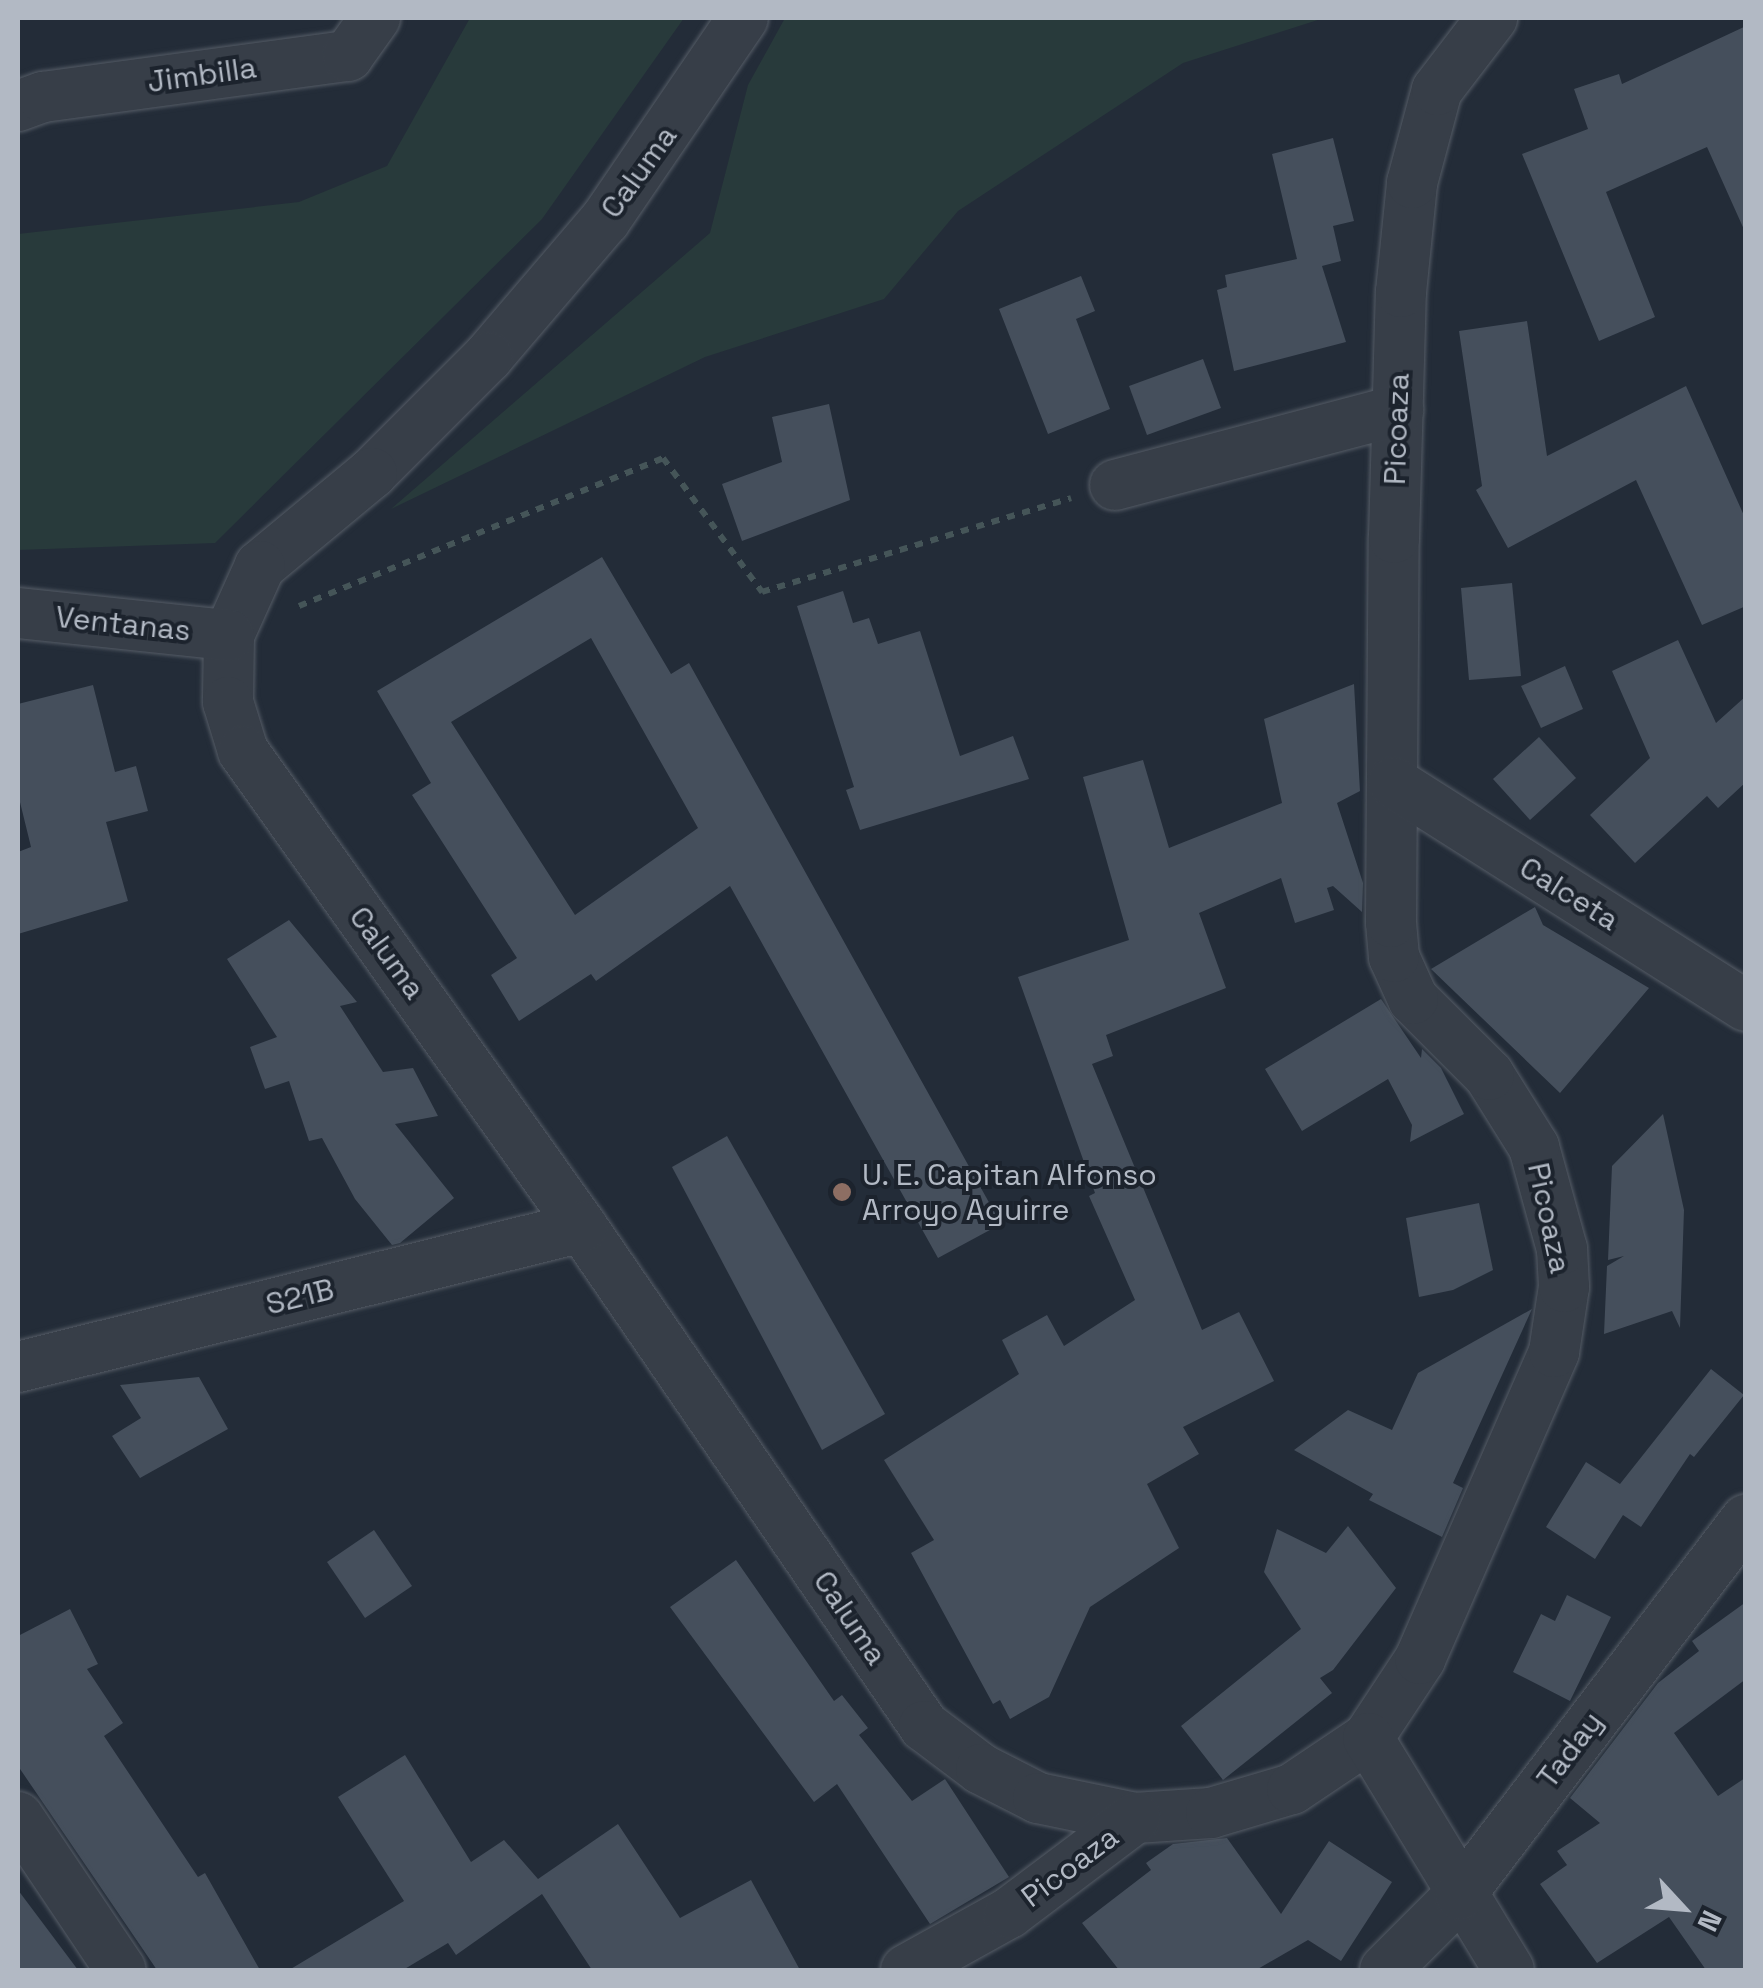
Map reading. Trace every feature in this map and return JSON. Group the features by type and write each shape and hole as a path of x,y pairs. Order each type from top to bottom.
{"street":[{"name":"Caluma","path":"743,18 605,220 476,370 372,473 260,566 229,635 228,702 243,752 582,1226 924,1726 981,1769 1038,1798 1136,1818"},
{"name":"Picoaza","path":"906,1970 1008,1914 1136,1818 1211,1813 1292,1789 1368,1738 1420,1659 1554,1352 1564,1287 1552,1201 1521,1123 1488,1075 1413,999 1401,977 1391,922 1398,410 1412,183 1437,90 1492,18"},
{"name":"Jimbilla","path":"18,106 43,97 348,56 374,21"},
{"path":"1115,485 1398,410"},
{"name":"Ventanas","path":"18,613 229,635"},
{"name":"Calceta","path":"1393,782 1746,1006"},
{"name":"S21B","path":"18,1367 582,1226"},
{"name":"Taday","path":"1384,1970 1460,1895 1746,1520"},
{"path":"1368,1738 1509,1970"},
{"path":"18,1817 121,1970"}],"path":[{"path":"229,635 663,458 762,592 1115,485"}],"shaded area":[{"path":"470,18 684,18 542,219 215,543 18,550 18,234 299,202 387,166"},
{"path":"785,18 1324,18 1183,63 958,211 884,299 705,357 391,509 710,233 748,85"}],"building":[{"path":"1746,26 1746,234 1707,147 1606,192 1655,317 1599,341 1522,154 1588,129 1574,89 1619,74 1622,84"},
{"path":"1333,138 1354,221 1333,226 1341,261 1322,266 1346,342 1234,371 1217,290 1227,287 1225,275 1297,259 1272,154"},
{"path":"1081,276 1095,311 1076,319 1110,409 1048,434 999,309"},
{"path":"1527,321 1547,456 1686,386 1746,520 1746,606 1702,625 1636,480 1508,548 1476,490 1482,486 1459,331"},
{"path":"1203,359 1221,408 1147,435 1129,386"},
{"path":"829,404 850,500 742,541 722,484 782,462 772,417"},
{"path":"602,557 671,674 689,663 1001,1224 938,1258 730,886 596,981 591,974 519,1021 491,975 517,958 412,795 431,783 377,691","holes":["591,638 698,828 575,915 451,722"]},
{"path":"1512,583 1521,676 1469,680 1461,588"},
{"path":"843,591 853,623 869,618 878,644 920,631 960,756 1013,736 1029,779 860,830 846,790 854,787 797,606"},
{"path":"1678,640 1716,723 1746,696 1746,782 1718,808 1707,796 1635,863 1590,815 1650,758 1612,671"},
{"path":"1565,666 1583,709 1541,728 1521,686"},
{"path":"1354,684 1360,791 1337,803 1363,883 1362,912 1333,886 1327,888 1334,910 1295,923 1281,878 1199,913 1226,988 1106,1035 1113,1056 1092,1064 1202,1330 1239,1312 1274,1381 1183,1427 1199,1454 1147,1484 1179,1548 1090,1607 1049,1697 1010,1719 1000,1700 993,1704 911,1553 934,1540 884,1460 1019,1374 1002,1340 1047,1315 1064,1346 1135,1300 1089,1196 1095,1193 1018,977 1129,940 1083,777 1143,760 1169,848 1282,803 1264,719"},
{"path":"93,685 115,772 136,766 148,811 106,822 128,901 18,934 18,852 31,847 18,794 18,704"},
{"path":"1539,737 1576,778 1530,820 1493,779"},
{"path":"1535,907 1543,925 1649,988 1560,1093 1431,969"},
{"path":"289,920 357,1002 340,1006 383,1072 413,1068 438,1116 395,1124 454,1198 400,1243 392,1245 355,1199 322,1138 309,1141 289,1081 265,1089 250,1047 277,1037 227,959"},
{"path":"1381,999 1421,1058 1422,1049 1441,1068 1464,1114 1410,1142 1412,1125 1388,1079 1302,1131 1265,1069"},
{"path":"1663,1114 1684,1210 1680,1328 1672,1311 1604,1334 1607,1266 1624,1256 1608,1260 1612,1166"},
{"path":"727,1136 885,1414 822,1450 672,1167"},
{"path":"1479,1203 1493,1270 1453,1290 1419,1297 1406,1218"},
{"path":"1532,1309 1453,1483 1463,1488 1442,1537 1369,1500 1373,1494 1294,1450 1348,1410 1392,1430 1418,1373"},
{"path":"1711,1369 1744,1395 1694,1457 1690,1454 1641,1527 1623,1515 1595,1559 1546,1527 1586,1462 1620,1484"},
{"path":"199,1377 228,1429 140,1478 112,1436 141,1418 120,1385"},
{"path":"1348,1526 1396,1588 1333,1670 1320,1678 1332,1693 1223,1780 1181,1726 1301,1629 1264,1572 1277,1529 1326,1553"},
{"path":"374,1530 412,1586 365,1618 327,1562"},
{"path":"736,1560 834,1701 842,1695 868,1728 859,1735 912,1801 945,1779 1009,1877 930,1924 837,1784 814,1802 670,1607"},
{"path":"1567,1595 1611,1617 1570,1701 1513,1672 1541,1614 1555,1621"},
{"path":"1746,1602 1746,1679 1674,1733 1718,1796 1745,1778 1746,1970 1706,1970 1669,1917 1597,1963 1540,1884 1567,1865 1557,1851 1600,1823 1570,1798 1658,1683 1699,1651 1692,1641"},
{"path":"70,1609 98,1664 87,1669 123,1723 104,1736 198,1877 205,1873 260,1970 157,1970 18,1766 18,1636"},
{"path":"405,1755 471,1862 504,1840 538,1879 618,1824 680,1918 751,1880 800,1970 592,1970 542,1894 456,1955 448,1943 403,1970 289,1970 404,1901 338,1797"},
{"path":"1227,1838 1281,1914 1329,1841 1392,1882 1341,1961 1308,1940 1256,1970 1119,1970 1082,1923 1151,1870 1146,1863 1173,1844"},
{"path":"18,1890 78,1970 18,1970"}],"place":[{"name":"U. E. Capitan Alfonso Arroyo Aguirre","path":"842,1192"}]}
